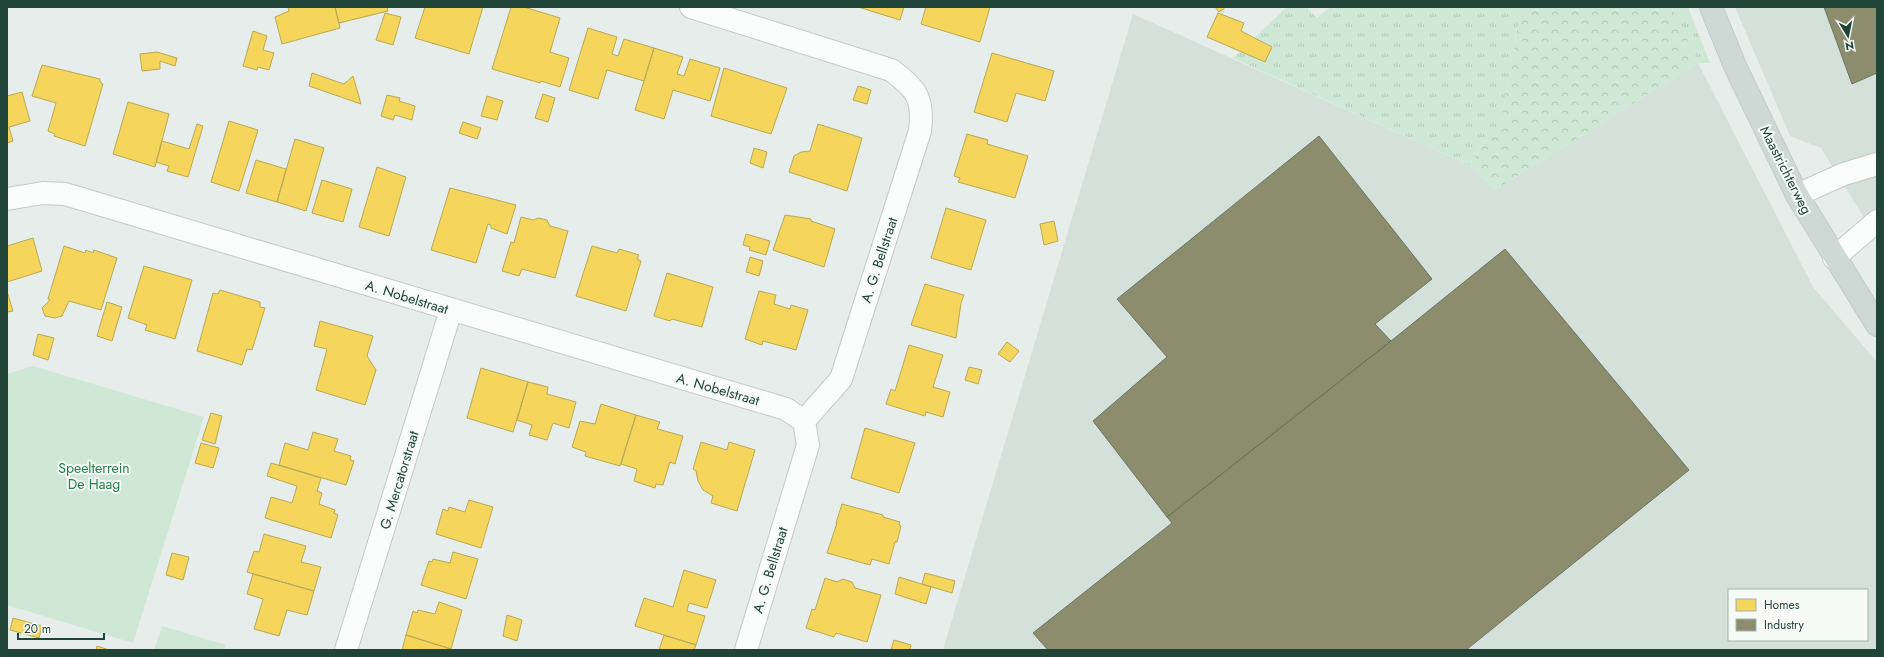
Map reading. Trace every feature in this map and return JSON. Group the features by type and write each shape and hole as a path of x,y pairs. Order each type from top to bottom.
{"main road":[{"name":"Maastrichterweg","path":"1711,7 1735,66 1797,195 1834,258 1877,325"}],"street":[{"name":"A. G. Bellstraat","path":"690,7 891,70 908,82 919,100 922,113 920,131 841,379 804,421 808,446 746,650"},
{"path":"1797,195 1844,174 1877,164"},
{"name":"A. Nobelstraat","path":"7,199 42,193 65,194 786,409 804,421"},
{"path":"1834,258 1877,221"},
{"name":"G. Mercatorstraat","path":"346,650 451,310"}],"shaded area":[{"path":"1735,7 1877,7 1877,239 1821,148 1790,136"},
{"path":"1133,14 1469,165 1495,190 1698,63 1813,287 1877,362 1877,650 943,650"}],"green space":[{"path":"1287,7 1306,7 1317,18 1330,7 1521,7 1501,122 1490,134 1469,165 1233,58"},
{"path":"1521,7 1672,7 1698,63 1495,190 1469,165 1490,134 1501,122"},
{"path":"1672,7 1688,7 1710,63 1698,63"},
{"name":"Speelterrein De Haag","path":"33,366 204,417 133,643 7,605 7,374"},
{"path":"162,626 226,645 224,650 154,650"}],"building: Homes":[{"path":"288,7 335,7 340,28 282,44 275,17 289,11"},
{"path":"335,7 387,7 388,11 339,23"},
{"path":"425,7 483,7 469,54 415,38"},
{"path":"511,7 524,7 560,18 550,52 569,58 560,87 541,81 540,83 492,69"},
{"path":"858,7 904,7 900,20"},
{"path":"926,7 990,7 980,42 921,24"},
{"path":"1215,7 1226,7 1219,12"},
{"path":"385,13 401,17 393,45 376,40"},
{"path":"1218,13 1244,23 1241,31 1272,47 1265,62 1207,37"},
{"path":"588,28 617,37 612,54 618,56 624,39 654,48 644,81 607,70 598,99 569,90"},
{"path":"253,31 267,36 263,50 274,53 269,70 258,67 257,70 243,66"},
{"path":"654,48 683,57 677,74 684,76 690,59 720,68 710,101 673,90 664,119 635,110"},
{"path":"157,52 177,58 175,66 160,61 160,69 142,71 140,54"},
{"path":"992,53 1054,71 1045,101 1016,93 1007,122 974,112"},
{"path":"42,65 100,79 100,82 103,84 85,146 54,136 55,134 48,131 56,103 32,96"},
{"path":"724,68 787,88 771,134 711,116"},
{"path":"312,73 344,84 353,76 361,104 309,86"},
{"path":"858,86 871,90 867,104 853,100"},
{"path":"22,92 30,121 9,127 13,141 7,143 7,96"},
{"path":"543,94 555,98 548,122 535,118"},
{"path":"387,95 400,98 399,101 415,106 412,120 395,115 393,120 381,116"},
{"path":"487,96 503,101 497,120 481,116"},
{"path":"128,102 169,114 155,167 113,154"},
{"path":"229,121 258,130 239,191 211,182"},
{"path":"463,122 481,128 477,139 459,133"},
{"path":"197,124 203,126 188,177 167,171 169,166 156,162 162,141 189,149"},
{"path":"818,124 862,138 847,191 789,172 794,156 801,152 810,151"},
{"path":"967,134 988,140 987,144 1028,156 1015,198 958,182 960,178 954,176"},
{"path":"295,139 324,148 306,211 277,202"},
{"path":"754,148 767,152 763,168 750,163"},
{"path":"256,160 286,169 277,202 246,193"},
{"path":"377,167 406,177 389,236 359,227"},
{"path":"322,180 352,189 343,222 312,213"},
{"path":"450,188 516,205 507,234 491,228 491,225 488,224 476,263 431,250"},
{"path":"946,208 986,220 971,270 931,258"},
{"path":"785,215 811,219 811,221 835,229 824,267 773,250"},
{"path":"521,217 533,220 538,218 547,220 550,226 568,231 555,278 522,269 519,276 502,271 511,242 514,243"},
{"path":"1054,221 1058,241 1044,245 1040,224"},
{"path":"746,234 770,241 766,255 749,250 750,247 743,245"},
{"path":"33,238 42,271 7,282 7,246"},
{"path":"64,246 85,253 86,250 93,253 94,250 117,258 101,310 69,301 62,316 55,318 45,316 42,308 50,300 48,299"},
{"path":"592,246 617,253 619,249 639,255 637,259 641,261 626,311 576,296"},
{"path":"750,257 763,261 759,276 746,272"},
{"path":"144,266 192,280 175,339 145,330 147,325 128,318"},
{"path":"667,273 713,287 702,327 672,319 670,321 654,316"},
{"path":"925,284 964,295 961,303 956,338 911,325"},
{"path":"220,290 260,302 260,307 265,308 252,350 247,349 242,365 197,351 213,293 218,294"},
{"path":"7,291 13,311 7,312"},
{"path":"759,291 776,295 774,304 790,309 791,305 808,310 796,350 763,341 762,345 745,339"},
{"path":"107,302 122,307 112,341 97,336"},
{"path":"320,321 373,336 367,356 376,370 365,405 316,390 327,349 314,346"},
{"path":"38,334 54,338 48,360 33,355"},
{"path":"1007,342 1019,351 1010,362 998,354"},
{"path":"909,345 943,355 933,387 950,392 943,417 926,412 925,416 886,404 891,389 895,391"},
{"path":"969,367 982,370 978,384 965,380"},
{"path":"481,368 528,382 513,432 467,418"},
{"path":"528,382 548,387 547,394 576,402 569,428 553,423 547,440 529,435 532,425 517,420"},
{"path":"601,404 636,415 620,466 585,456 586,452 572,447 580,421 595,424"},
{"path":"211,413 222,416 215,444 202,440"},
{"path":"636,415 660,422 657,429 683,436 675,464 670,462 663,485 656,484 655,488 634,481 637,469 621,464"},
{"path":"865,428 915,443 899,493 851,478"},
{"path":"313,432 338,439 334,451 351,456 350,460 354,461 346,485 279,465 285,443 308,450"},
{"path":"701,442 727,450 729,442 755,450 737,511 711,503 713,496 703,490 698,481 696,471 693,469"},
{"path":"201,443 219,448 213,468 195,463"},
{"path":"271,463 321,478 317,491 322,493 319,504 335,510 334,513 338,515 331,538 265,518 271,497 292,503 297,486 267,476"},
{"path":"469,500 493,507 481,548 436,534 443,509 448,511 449,507 465,512"},
{"path":"842,504 883,515 883,517 900,522 899,525 901,526 897,542 895,542 889,564 872,559 870,565 827,553"},
{"path":"264,534 306,546 301,562 321,567 314,591 247,572 254,551 259,552"},
{"path":"453,552 478,559 466,599 421,585 429,561 432,562 433,559 450,563"},
{"path":"172,553 189,557 183,580 166,575"},
{"path":"684,570 716,580 707,608 689,603 687,611 705,616 696,645 635,626 644,598 673,607"},
{"path":"925,573 955,581 952,593 922,584"},
{"path":"253,574 314,591 307,615 287,610 279,636 254,629 263,599 247,594"},
{"path":"899,577 931,587 926,604 895,594"},
{"path":"825,578 837,582 843,579 852,582 855,588 881,595 867,642 836,633 834,637 806,628 812,609 815,610"},
{"path":"439,602 462,610 451,649 406,635 413,611 417,613 418,610 435,614"},
{"path":"507,615 522,620 517,641 503,636"},
{"path":"13,618 42,626 39,638 10,630"},
{"path":"406,635 451,649 402,650"},
{"path":"664,635 696,645 694,650 659,650"},
{"path":"894,640 911,645 910,650 891,650"},
{"path":"97,646 109,650 96,650"}],"building: Industry":[{"path":"1824,7 1877,7 1877,73 1852,84"},
{"path":"1319,136 1432,279 1375,324 1391,341 1167,517 1093,421 1167,357 1117,299"},
{"path":"1505,249 1689,470 1466,650 1048,650 1033,633 1172,523 1167,517 1391,341"}]}
